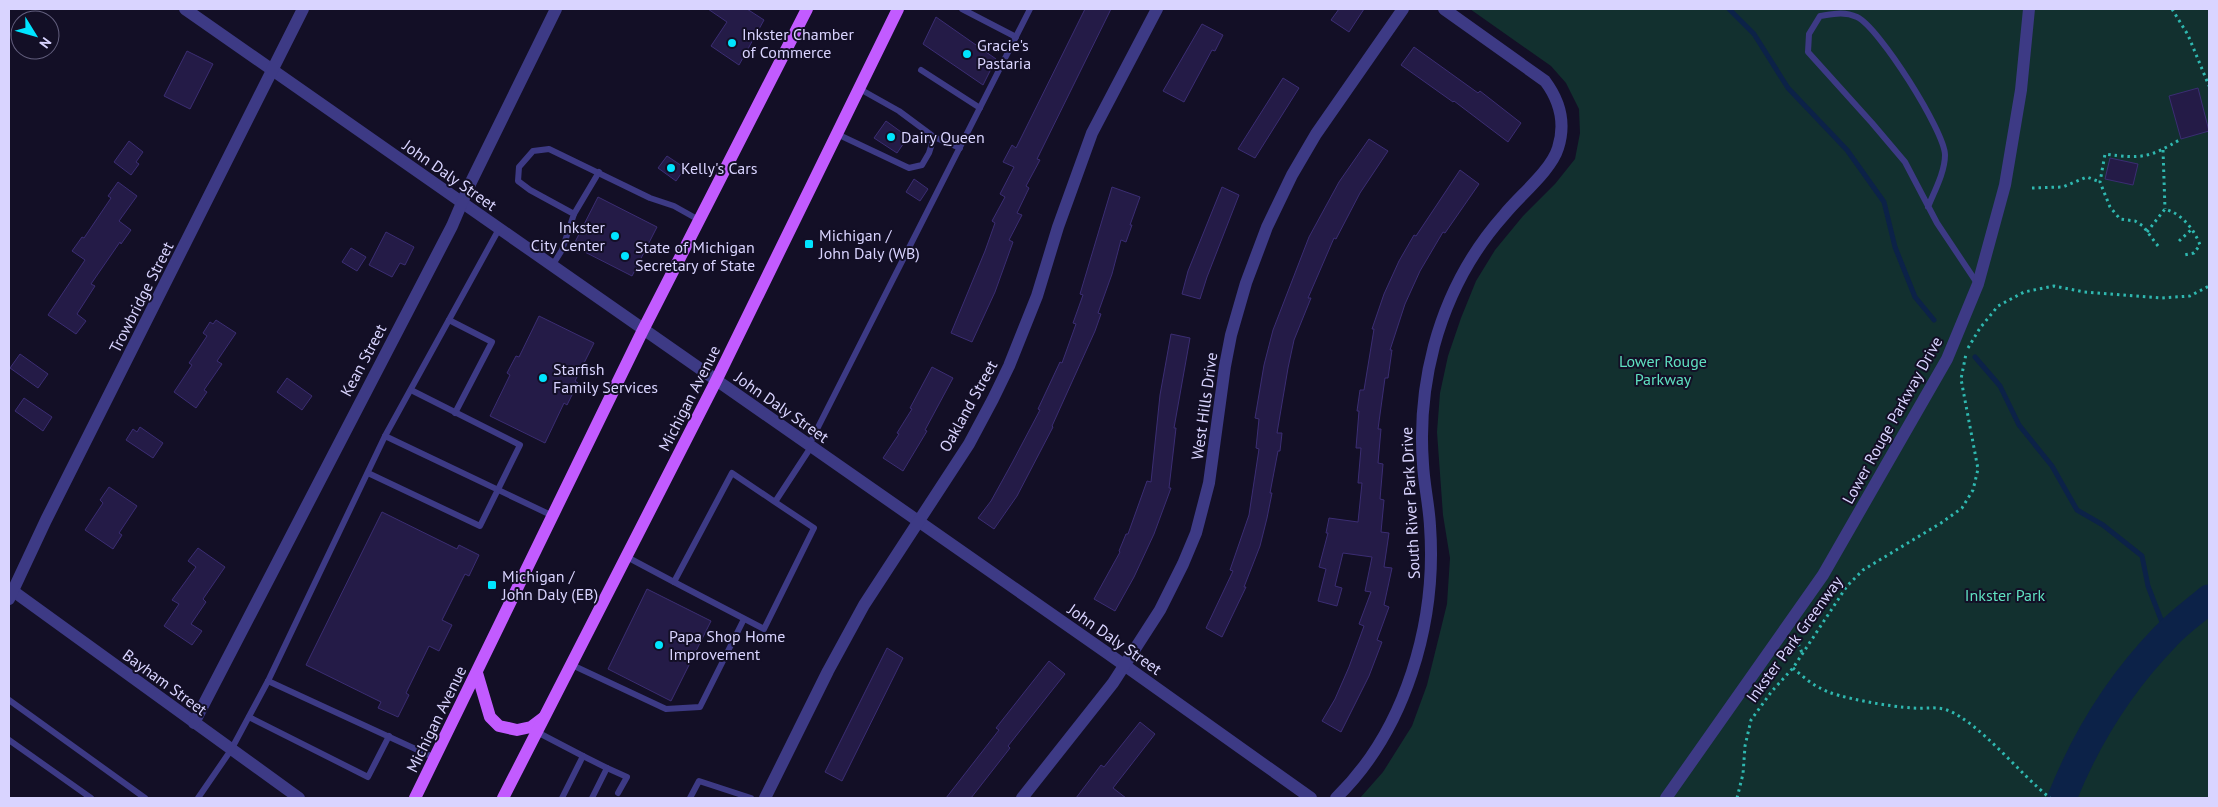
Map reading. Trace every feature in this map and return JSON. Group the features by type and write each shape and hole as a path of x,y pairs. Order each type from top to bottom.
{"main road":[{"name":"Michigan Avenue","path":"503,798 716,381 835,134 898,9"},
{"name":"Michigan Avenue","path":"415,798 643,330 805,10"},
{"path":"477,673 490,717 499,726 516,730 531,727 545,716"}],"street":[{"name":"John Daly Street","path":"185,9 1124,665 1311,798"},
{"name":"Trowbridge Street","path":"11,595 46,520 303,9"},
{"name":"Kean Street","path":"194,723 462,203 556,9"},
{"name":"Oakland Street","path":"766,798 828,671 860,613 969,444 1009,366 1037,296 1058,227 1092,132 1157,9"},
{"name":"West Hills Drive","path":"1022,798 1113,683 1172,587 1196,533 1209,483 1231,335 1246,283 1267,227 1292,175 1316,134 1402,9"},
{"name":"South River Park Drive","path":"1336,798 1369,757 1390,722 1404,693 1422,638 1429,598 1432,558 1423,466 1422,416 1428,370 1441,323 1457,286 1476,251 1503,216 1551,162 1558,150 1562,133 1562,119 1559,106 1553,92 1545,82 1444,9"},
{"name":"Lower Rouge Parkway Drive","path":"1666,798 1823,575 1947,359 1978,284 2005,185 2021,90 2029,9"},
{"name":"Bayham Street","path":"11,595 299,798"}],"lane":[{"path":"962,9 1016,37"},
{"path":"775,502 810,446 1030,9"},
{"path":"1928,207 1945,155 1930,116 1887,47 1859,18 1839,12 1820,16 1808,34 1808,52 1872,123 1904,162 1936,223 1978,284"},
{"path":"921,70 980,108"},
{"path":"858,88 899,111 934,137 960,148"},
{"path":"835,134 909,168 922,165 929,153 934,137"},
{"path":"574,214 530,190 518,181 519,168 533,151 549,149 650,198 674,206 699,220"},
{"path":"552,266 562,250 574,214 599,172"},
{"path":"198,798 231,750 249,717 385,436 499,229"},
{"path":"449,320 492,342 455,413"},
{"path":"368,473 480,526 520,445 411,390"},
{"path":"385,436 554,516"},
{"path":"627,556 674,582 764,629 814,528 732,473 674,582"},
{"path":"572,665 666,710 700,707 744,619"},
{"path":"268,681 435,758"},
{"path":"9,700 145,798"},
{"path":"249,717 368,777 388,736"},
{"path":"537,732 627,777 618,793"},
{"path":"9,740 90,798"},
{"path":"562,798 583,756"},
{"path":"592,798 607,768"},
{"path":"690,798 698,781 751,798"}],"path":[{"path":"2172,9 2188,35 2209,86"},
{"path":"2158,246 2143,226 2120,219 2110,207 2100,182 2105,154 2133,158 2147,156 2163,150 2181,139"},
{"path":"2147,232 2165,209 2163,150"},
{"path":"2032,188 2063,187 2087,177 2100,182"},
{"path":"2165,209 2181,217 2192,229 2200,245 2194,253 2184,255"},
{"path":"2179,241 2192,229"},
{"name":"Inkster Park Greenway","path":"1738,798 1743,774 1745,746 1751,720 1772,691 1793,668 1847,586 1863,570 1941,523 1962,508 1973,490 1978,468 1961,379 1966,352 1980,328 1998,306 2024,292 2054,286 2094,293 2161,298 2190,296 2209,286"},
{"path":"1793,668 1821,689 1838,696 1912,708 1935,708 1957,715 1986,738 2050,798"}],"green space":[{"path":"1470,9 2209,9 2209,798 1360,798 1383,772 1412,726 1427,685 1447,604 1450,558 1443,515 1437,432 1440,393 1448,356 1476,281 1495,250 1575,159 1580,133 1579,109 1566,83 1551,66"}],"building":[{"path":"708,9 747,9 764,20 739,65 711,46 727,22"},
{"path":"1085,9 1111,9 1037,159 1040,160 1026,186 1029,188 1017,213 1022,215 1009,240 1013,242 995,292 972,342 951,333 985,251 995,223 992,221 1005,197 1000,194 1014,167 1003,162 1012,145 1016,148"},
{"path":"1339,9 1364,9 1349,32 1331,20"},
{"path":"936,17 996,59 983,85 923,44"},
{"path":"1202,24 1223,35 1215,51 1212,50 1184,102 1163,91"},
{"path":"1414,47 1478,93 1480,91 1521,123 1508,142 1454,101 1401,65"},
{"path":"187,51 213,64 190,109 164,96"},
{"path":"1283,78 1299,88 1255,158 1238,149"},
{"path":"2198,88 2209,131 2181,139 2169,96"},
{"name":"Dairy Queen","path":"886,121 908,137 897,153 874,138"},
{"path":"1369,139 1388,151 1360,193 1336,239 1334,238 1308,298 1311,298 1294,340 1288,368 1277,433 1282,433 1280,451 1278,451 1270,493 1272,493 1260,546 1244,587 1246,587 1222,637 1206,628 1233,571 1230,570 1249,515 1259,449 1256,448 1259,419 1255,418 1264,365 1273,330 1309,237 1339,182"},
{"path":"129,141 143,152 136,162 139,164 131,175 114,162"},
{"name":"Kelly's Cars","path":"667,156 685,168 676,181 658,168"},
{"path":"2110,158 2138,164 2133,185 2105,179"},
{"path":"1460,170 1479,184 1445,233 1443,232 1420,271 1405,304 1390,350 1392,350 1388,378 1385,378 1378,429 1381,429 1378,463 1383,464 1380,499 1384,500 1381,532 1389,533 1384,567 1392,568 1384,605 1389,607 1377,640 1382,642 1369,676 1341,732 1322,721 1335,699 1364,626 1359,624 1371,592 1365,591 1372,557 1343,553 1335,586 1342,588 1337,606 1318,601 1326,569 1319,567 1328,533 1326,533 1329,518 1358,522 1362,483 1358,483 1361,448 1356,448 1359,411 1357,411 1360,390 1364,390 1374,329 1372,329 1384,294 1399,261 1414,235 1416,236"},
{"path":"914,179 928,189 920,201 906,192"},
{"path":"118,182 137,196 119,221 131,230 121,244 120,242 91,284 95,286 77,314 86,321 76,334 48,315 85,260 72,251 82,237 84,238 111,198 108,196"},
{"path":"1112,187 1140,197 1130,225 1132,225 1126,242 1121,240 1112,274 1098,313 1101,314 1095,331 1053,427 1017,496 994,529 978,518 991,501 1012,463 1040,410 1038,409 1060,362 1062,363 1076,324 1073,323 1083,295 1080,294"},
{"path":"1222,187 1239,195 1200,299 1182,294 1188,271"},
{"name":"Inkster City Center","path":"598,197 657,227 632,276 573,246"},
{"path":"386,232 414,247 405,265 400,263 392,277 369,265"},
{"path":"351,248 366,257 357,271 342,262"},
{"name":"Starfish Family Services","path":"539,316 594,343 575,381 578,383 567,405 564,403 545,443 490,416 510,375 507,373 516,356 519,357"},
{"path":"216,320 236,333 217,361 222,364 204,390 207,392 196,408 174,392 192,365 189,363 207,336 203,333 210,322 213,324"},
{"path":"1171,334 1190,338 1174,428 1176,428 1169,488 1171,488 1154,534 1134,577 1115,611 1094,599 1120,552 1147,481 1151,482 1160,395"},
{"path":"20,354 48,374 38,388 10,368"},
{"path":"932,367 953,378 925,430 927,431 903,471 883,458 899,434 897,433 912,409 910,408"},
{"path":"287,378 312,396 302,410 277,392"},
{"path":"24,398 52,417 43,431 15,411"},
{"path":"140,427 163,443 153,458 126,440 133,429 137,432"},
{"path":"109,487 137,506 119,533 122,535 113,549 85,530 103,503 100,500"},
{"path":"382,512 457,549 459,545 479,555 469,576 465,574 442,620 452,625 439,651 429,646 406,693 409,695 398,717 378,708 381,702 306,665"},
{"path":"198,548 225,567 203,599 206,602 191,624 202,631 192,645 164,626 179,604 172,600 196,567 188,561"},
{"name":"Papa Shop Home Improvement","path":"647,589 711,621 671,701 608,669"},
{"path":"887,648 903,658 842,781 825,772"},
{"path":"1049,661 1065,674 1008,746 1010,748 971,798 946,798 999,730 996,728"},
{"path":"1140,722 1155,734 1113,788 1126,798 1076,798 1101,765 1104,767"}],"waterway":[{"path":"1729,9 1754,34 1788,88 1847,150 1884,202 1895,247 1915,297 1934,320"},
{"path":"1975,357 2000,386 2019,425 2052,466 2077,510 2103,525 2142,556 2148,586 2167,635"},
{"path":"2062,798 2082,754 2106,712 2134,672 2166,636 2209,599"}],"place":[{"name":"Inkster Chamber of Commerce","path":"732,43"},
{"name":"Gracie's Pastaria","path":"967,54"},
{"name":"Dairy Queen","path":"891,137"},
{"name":"Kelly's Cars","path":"671,168"},
{"name":"Inkster City Center","path":"615,236"},
{"name":"Michigan / John Daly (WB)","path":"809,244"},
{"name":"State of Michigan Secretary of State","path":"625,256"},
{"name":"Starfish Family Services","path":"543,378"},
{"name":"Michigan / John Daly (EB)","path":"492,585"},
{"name":"Papa Shop Home Improvement","path":"659,645"}],"park label":[{"name":"Lower Rouge Parkway","path":"1663,370"},
{"name":"Inkster Park","path":"2005,595"}]}
